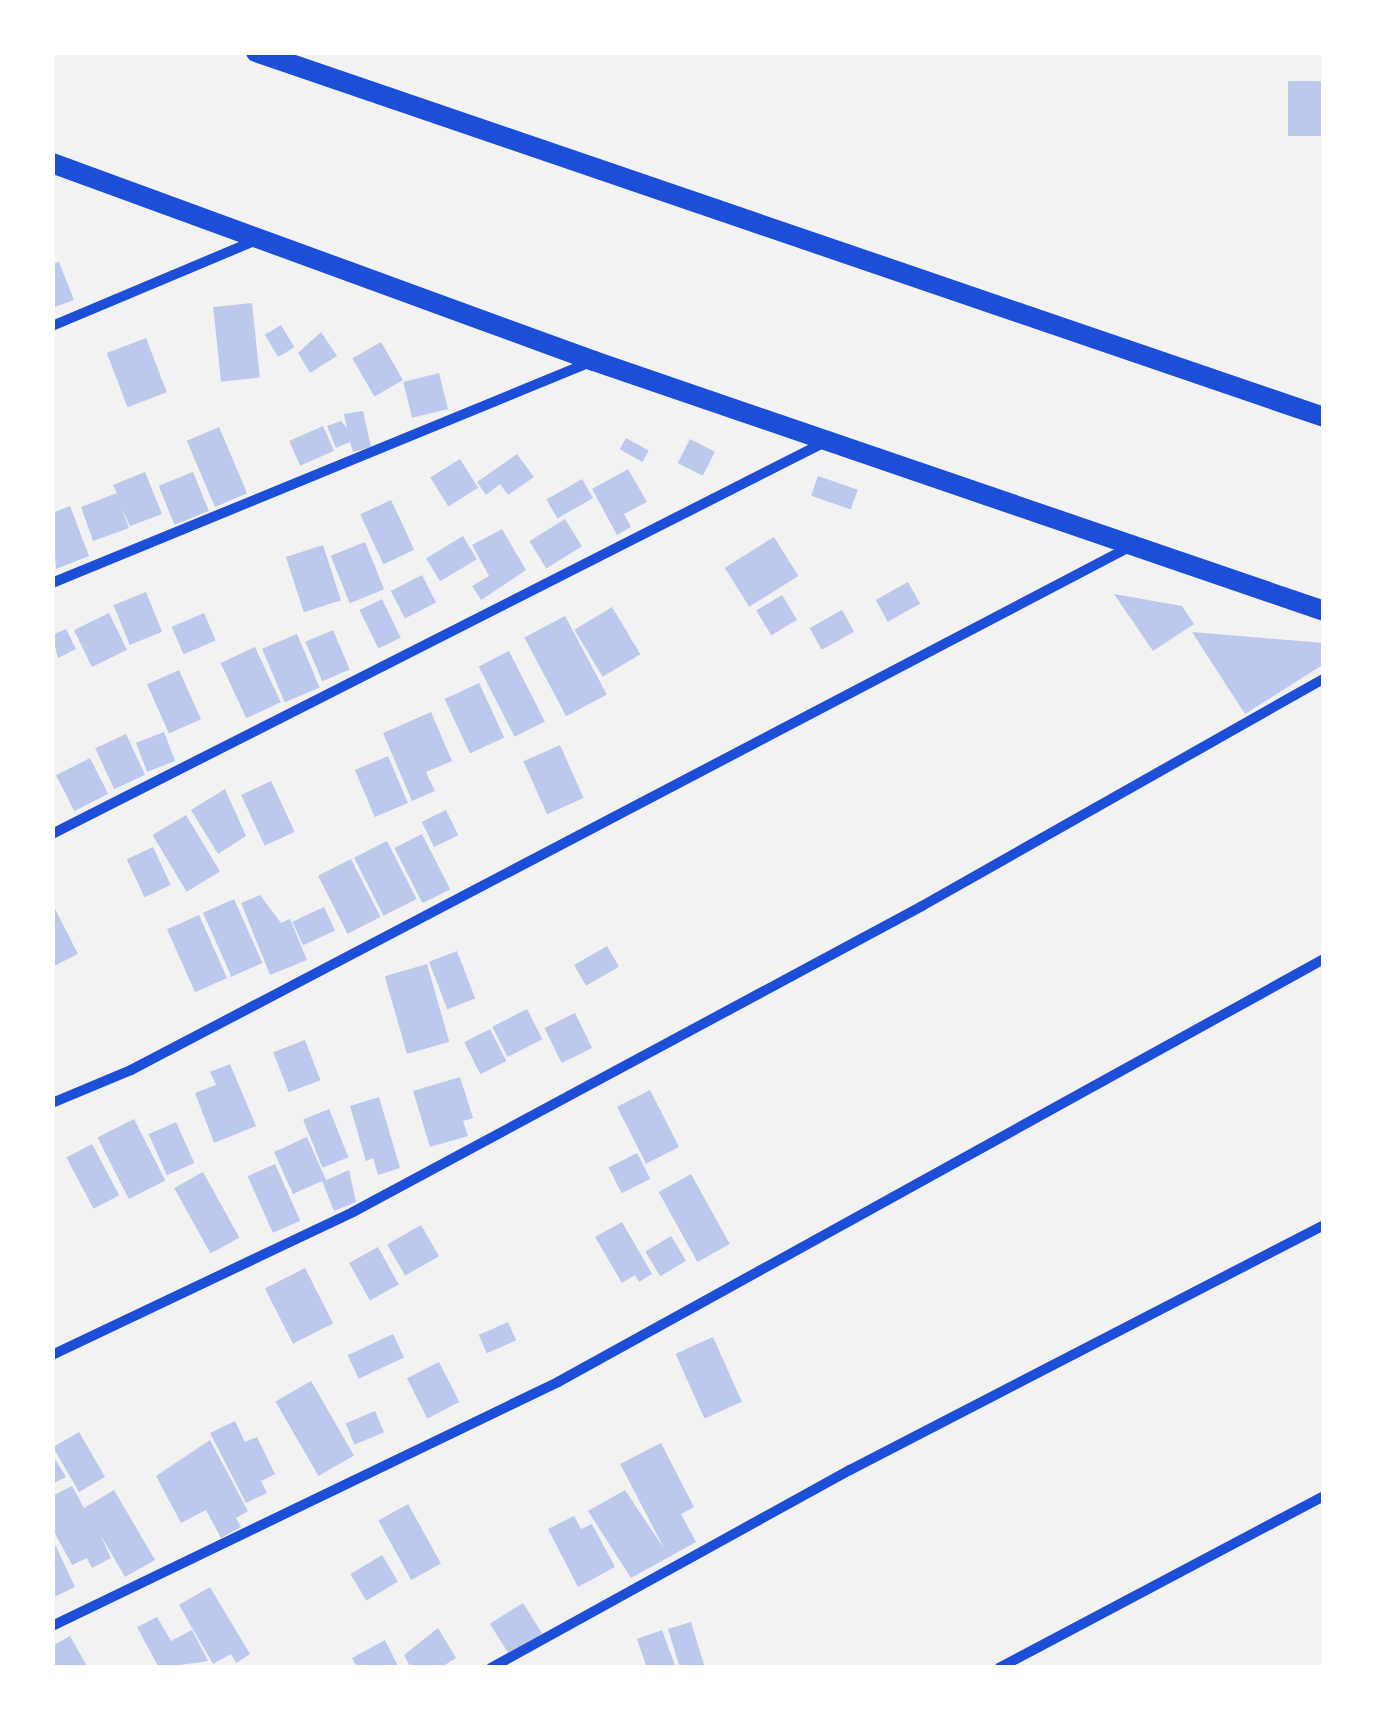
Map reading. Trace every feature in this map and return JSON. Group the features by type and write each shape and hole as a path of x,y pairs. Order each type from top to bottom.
{"main road":[{"path":"256,52 1324,416"},
{"path":"52,164 594,361 1324,611"}],"street":[{"path":"52,326 259,239"},
{"path":"52,584 594,361"},
{"path":"52,834 828,441"},
{"path":"52,1103 131,1070 1132,545"},
{"path":"52,1354 353,1212 922,906 1324,679"},
{"path":"52,1626 558,1382 1324,958"},
{"path":"491,1668 850,1470 1324,1224"},
{"path":"999,1668 1324,1496"}],"building":[{"path":"1288,81 1324,81 1324,136 1288,136"},
{"path":"59,262 74,300 52,308 52,264"},
{"path":"252,303 260,378 221,382 213,307"},
{"path":"281,325 294,347 278,357 265,335"},
{"path":"321,332 337,356 310,373 298,353"},
{"path":"146,338 167,392 128,407 107,353"},
{"path":"381,342 403,380 374,397 352,358"},
{"path":"439,373 448,409 412,418 403,382"},
{"path":"363,411 371,447 353,452 350,442 336,448 327,426 341,421 347,428 344,414"},
{"path":"323,426 334,451 300,466 289,441"},
{"path":"219,427 247,493 215,507 187,441"},
{"path":"626,438 649,451 642,462 620,449"},
{"path":"690,439 715,452 703,476 678,463"},
{"path":"517,454 534,477 508,495 500,484 486,495 477,482"},
{"path":"460,459 478,488 448,506 430,478"},
{"path":"628,469 647,502 624,514 631,527 617,535 592,489"},
{"path":"145,472 162,514 130,526 121,507 129,528 93,541 81,507 117,493 113,485"},
{"path":"193,472 209,511 174,525 159,486"},
{"path":"818,476 858,490 851,510 811,496"},
{"path":"582,479 593,498 557,519 546,500"},
{"path":"391,500 414,550 383,564 360,514"},
{"path":"70,506 89,556 56,569 52,513"},
{"path":"565,519 582,546 546,568 529,541"},
{"path":"502,529 526,570 481,600 472,586 489,576 472,545"},
{"path":"463,536 477,559 440,581 426,558"},
{"path":"774,537 798,576 749,607 725,568"},
{"path":"365,542 384,589 350,603 331,556"},
{"path":"323,545 341,600 304,612 286,557"},
{"path":"422,575 436,603 405,619 391,591"},
{"path":"908,582 920,604 888,622 876,600"},
{"path":"146,592 162,632 130,645 114,605"},
{"path":"1114,594 1182,606 1194,624 1153,651"},
{"path":"782,595 797,620 771,635 756,610"},
{"path":"382,599 401,638 378,649 360,610"},
{"path":"612,607 640,654 603,677 574,630"},
{"path":"842,610 854,632 822,650 810,628"},
{"path":"109,613 127,650 92,667 74,630"},
{"path":"204,613 216,641 184,654 172,627"},
{"path":"565,616 607,695 566,716 524,638"},
{"path":"66,629 76,649 58,658 52,635"},
{"path":"333,630 350,670 322,681 305,642"},
{"path":"1192,632 1324,643 1324,664 1245,714"},
{"path":"297,634 320,687 285,702 262,649"},
{"path":"255,647 281,702 246,718 221,663"},
{"path":"509,651 545,721 515,737 479,666"},
{"path":"179,670 201,719 169,734 147,684"},
{"path":"479,683 504,737 470,753 445,699"},
{"path":"431,712 452,761 426,772 435,791 412,801 383,733"},
{"path":"164,732 175,761 147,772 136,743"},
{"path":"126,734 145,775 114,789 95,748"},
{"path":"560,745 584,798 547,814 523,761"},
{"path":"388,756 408,803 375,817 355,770"},
{"path":"90,758 108,794 74,811 56,775"},
{"path":"271,781 295,832 265,846 241,795"},
{"path":"225,789 246,836 218,854 191,810"},
{"path":"446,810 458,835 434,847 422,822"},
{"path":"186,815 220,872 187,892 153,835"},
{"path":"422,834 450,889 423,903 394,848"},
{"path":"387,841 417,899 384,916 354,858"},
{"path":"153,847 171,885 144,897 127,859"},
{"path":"351,859 381,917 348,934 318,876"},
{"path":"260,895 281,923 290,919 307,960 270,975 241,903"},
{"path":"234,899 262,963 231,977 203,913"},
{"path":"52,903 78,954 52,967"},
{"path":"324,907 335,931 303,945 292,922"},
{"path":"199,915 227,978 195,992 167,929"},
{"path":"607,946 619,967 586,986 574,965"},
{"path":"457,951 475,999 447,1009 429,962"},
{"path":"427,964 449,1042 407,1054 385,976"},
{"path":"527,1009 542,1039 508,1057 492,1027"},
{"path":"575,1013 592,1048 562,1063 544,1028"},
{"path":"490,1029 506,1061 481,1074 464,1042"},
{"path":"305,1040 320,1080 289,1092 273,1052"},
{"path":"230,1064 256,1126 214,1143 195,1093 216,1085 210,1072"},
{"path":"460,1077 473,1118 463,1121 468,1136 430,1147 413,1091"},
{"path":"650,1090 679,1147 646,1164 617,1107"},
{"path":"379,1097 400,1168 378,1175 373,1158 366,1161 350,1106"},
{"path":"329,1109 348,1157 323,1168 303,1119"},
{"path":"134,1119 165,1180 129,1199 97,1138"},
{"path":"176,1122 194,1163 167,1175 149,1134"},
{"path":"307,1137 326,1180 349,1170 356,1202 334,1211 322,1181 293,1194 274,1152"},
{"path":"92,1144 119,1195 94,1209 66,1158"},
{"path":"637,1153 650,1179 622,1193 608,1168"},
{"path":"275,1164 300,1221 273,1233 248,1176"},
{"path":"203,1172 239,1238 210,1254 174,1188"},
{"path":"691,1174 730,1244 697,1262 659,1192"},
{"path":"622,1222 652,1274 639,1282 635,1275 622,1283 595,1237"},
{"path":"421,1225 439,1256 405,1276 387,1244"},
{"path":"671,1236 686,1261 660,1276 645,1251"},
{"path":"378,1247 399,1285 370,1301 349,1263"},
{"path":"305,1268 333,1323 293,1344 265,1288"},
{"path":"508,1322 516,1340 487,1353 479,1335"},
{"path":"393,1334 404,1358 359,1379 348,1355"},
{"path":"713,1337 742,1402 704,1419 676,1354"},
{"path":"439,1362 459,1402 427,1418 407,1378"},
{"path":"311,1381 354,1455 318,1476 275,1402"},
{"path":"375,1411 384,1432 355,1445 346,1424"},
{"path":"235,1421 245,1442 257,1437 275,1474 261,1481 267,1493 246,1503 210,1433"},
{"path":"79,1432 105,1477 79,1492 53,1447"},
{"path":"210,1440 248,1511 236,1518 241,1527 221,1538 206,1510 181,1523 156,1476"},
{"path":"661,1443 694,1507 681,1514 696,1542 631,1578 588,1511 625,1490 665,1550 620,1464"},
{"path":"52,1454 66,1477 52,1484"},
{"path":"72,1486 84,1508 114,1490 155,1560 125,1577 100,1534 111,1558 92,1568 87,1558 72,1565 52,1528 52,1496"},
{"path":"408,1504 441,1563 411,1580 378,1520"},
{"path":"574,1516 581,1529 592,1524 615,1567 578,1587 548,1529"},
{"path":"52,1538 75,1587 52,1598"},
{"path":"382,1555 398,1582 366,1601 350,1574"},
{"path":"210,1587 250,1654 236,1663 231,1654 213,1664 179,1605"},
{"path":"523,1603 542,1634 509,1654 490,1624"},
{"path":"157,1617 171,1641 192,1630 208,1661 159,1668 137,1627"},
{"path":"691,1622 705,1668 680,1668 668,1629"},
{"path":"438,1628 456,1658 440,1668 411,1668 404,1655"},
{"path":"662,1630 676,1668 647,1668 637,1639"},
{"path":"70,1636 88,1668 52,1668 52,1646"},
{"path":"385,1640 399,1668 357,1668 352,1658"}]}
